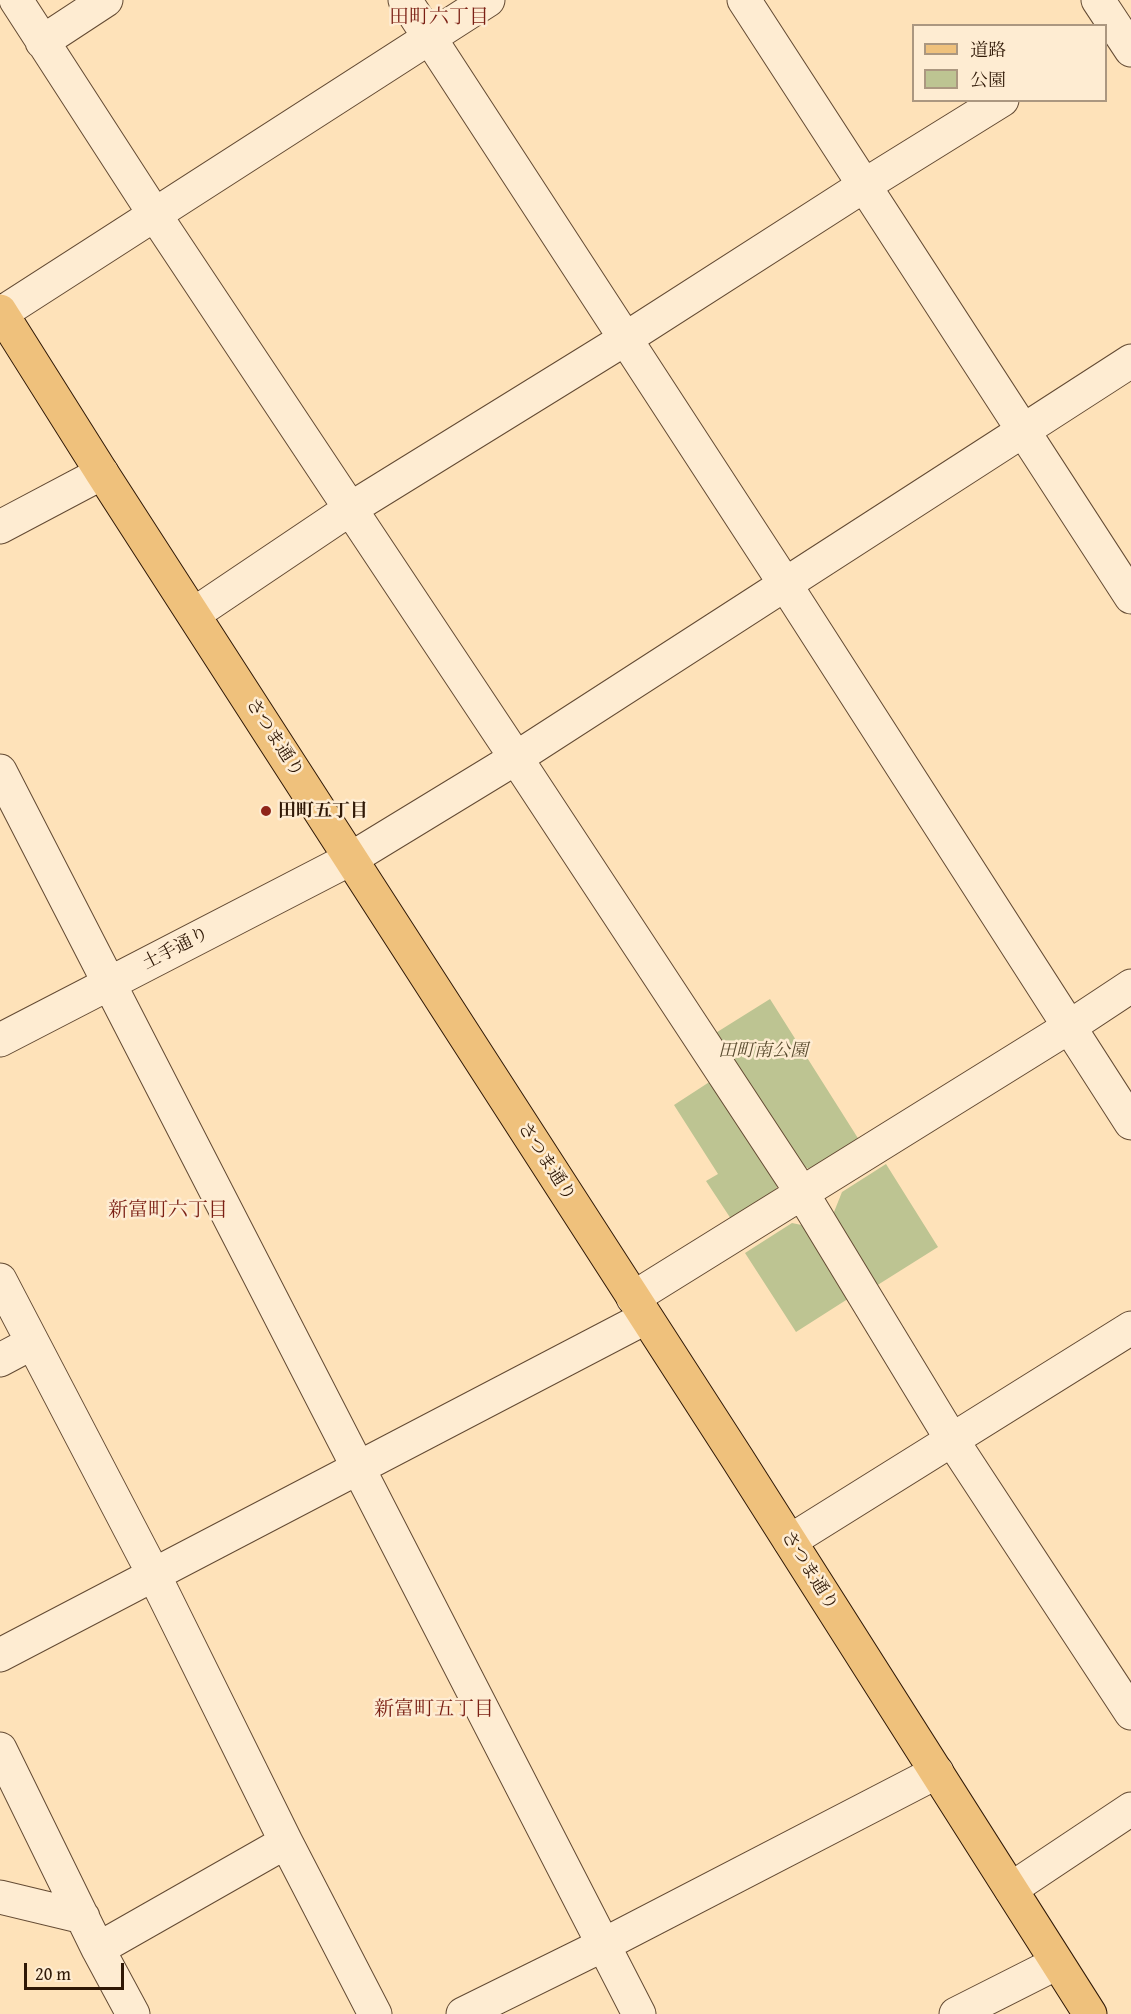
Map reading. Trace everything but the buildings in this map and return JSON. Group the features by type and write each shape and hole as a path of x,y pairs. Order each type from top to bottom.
{"main road":[{"name":"さつま通り","path":"1,313 790,1541 1090,2014"}],"street":[{"path":"16,0 155,215 802,1193 952,1440 1131,1713"},
{"path":"42,42 106,0"},
{"path":"405,0 1131,1122"},
{"path":"1,313 488,0"},
{"path":"744,0 1131,597"},
{"path":"1098,0 1118,38"},
{"path":"194,614 350,509 625,339 999,102"},
{"name":"土手通り","path":"0,1040 352,858 516,758 1131,361"},
{"path":"0,527 102,473"},
{"path":"0,771 639,2014"},
{"path":"0,1655 358,1468 639,1308 802,1193 1131,986"},
{"path":"0,1280 154,1575 286,1842 375,2014"},
{"path":"790,1541 1131,1328"},
{"path":"0,1360 32,1342"},
{"path":"0,1749 98,1949 133,2014"},
{"path":"464,2014 603,1945 937,1772"},
{"path":"1011,1889 1131,1809"},
{"path":"98,1949 286,1842"},
{"path":"0,1897 83,1917"},
{"path":"956,2014 1058,1963"}],"green space":[{"name":"田町南公園","path":"770,999 861,1143 815,1172 797,1163 714,1034"},
{"name":"田町南公園","path":"714,1079 778,1178 776,1194 733,1222 706,1181 718,1174 674,1105"},
{"path":"886,1164 938,1247 876,1286 832,1217 842,1192"},
{"path":"792,1223 811,1227 854,1295 796,1332 745,1253"}],"place":[{"name":"田町五丁目","path":"266,811"}],"district":[{"name":"田町六丁目","path":"439,18"},
{"name":"新富町六丁目","path":"168,1211"},
{"name":"新富町五丁目","path":"434,1710"}]}
